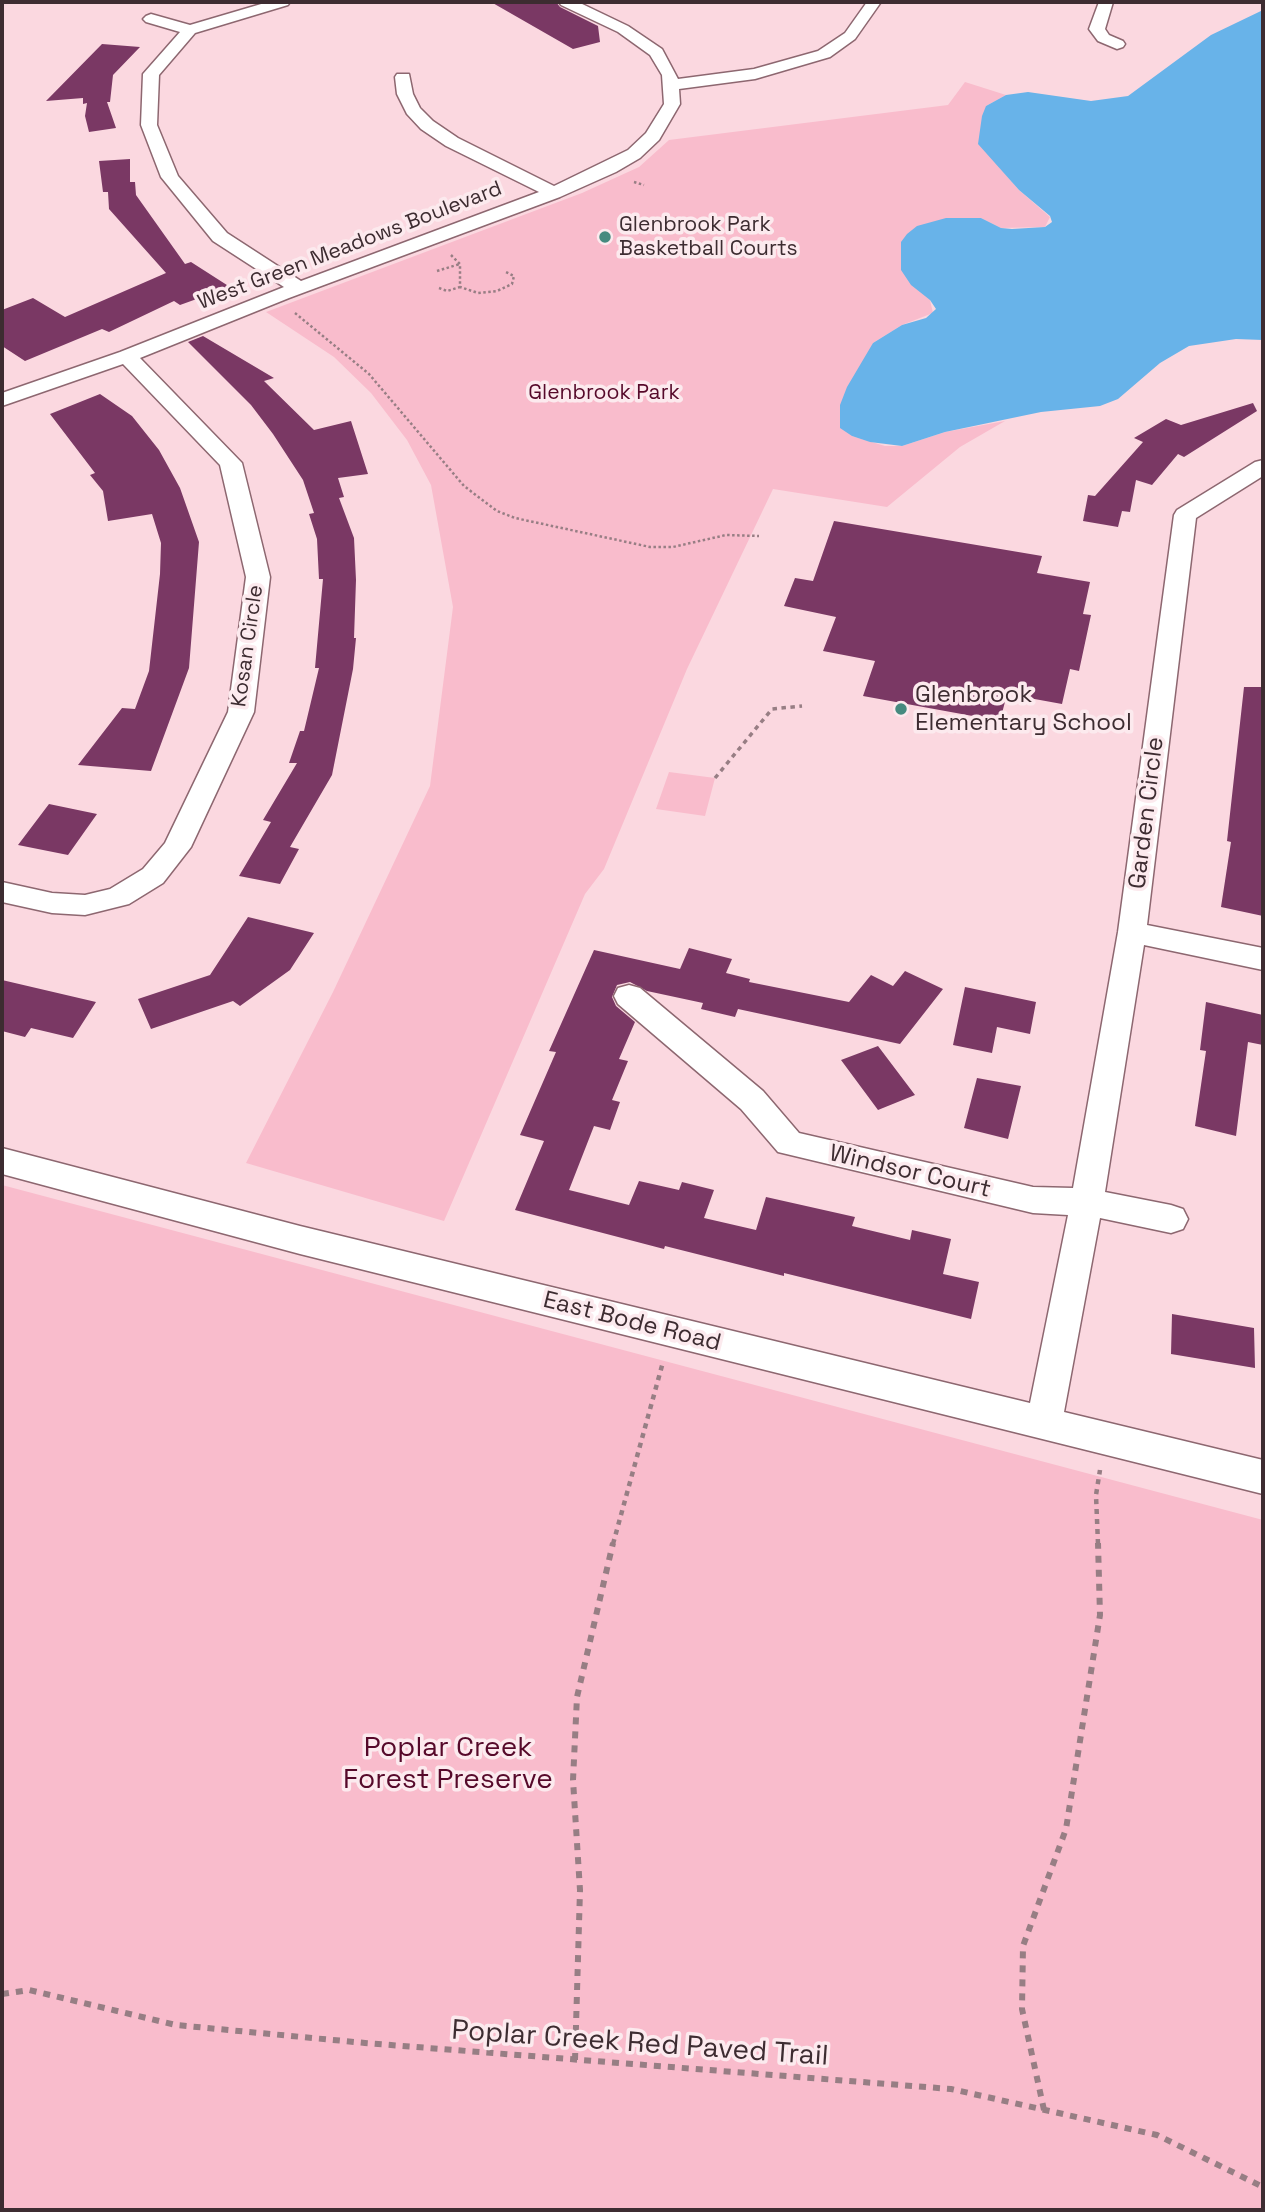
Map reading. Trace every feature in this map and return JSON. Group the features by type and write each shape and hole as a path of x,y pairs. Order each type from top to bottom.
{"street":[{"path":"283,2 190,30 150,74 149,125 170,177 220,237 290,291"},
{"path":"573,5 605,2"},
{"path":"573,5 623,29 656,52 670,75 670,85 755,74 824,54 850,36 874,2"},
{"path":"1106,2 1097,29 1103,38 1117,44"},
{"path":"151,19 190,30"},
{"path":"403,78 405,93 413,110 427,125 452,142 554,193"},
{"name":"West Green Meadows Boulevard","path":"3,398 127,356 290,291 554,193 610,168 634,154 663,121 672,104 670,85"},
{"name":"Kosan Circle","path":"2,892 52,903 123,910 177,847 241,712 258,577 231,463 127,356"},
{"name":"Garden Circle","path":"1044,1423 1087,1202 1132,932 1185,514 1263,467"},
{"path":"1132,932 1263,959"},
{"name":"Windsor Court","path":"629,996 752,1100 789,1143 1033,1200 1087,1202"},
{"name":"East Bode Road","path":"2,1161 300,1240 1263,1477"},
{"path":"1087,1202 1171,1219"}],"path":[{"path":"427,240 448,251 460,264 460,287"},
{"path":"437,271 460,264"},
{"path":"439,288 447,291 460,287 478,293 497,291 512,284 514,276 506,272"},
{"path":"290,291 284,304 369,374 464,486 497,511 515,518 650,547 673,547 726,535 759,536"},
{"path":"715,778 772,709 802,706"},
{"path":"575,2060 580,1890 573,1780 577,1697 624,1495 672,1332"},
{"path":"1044,2110 1022,2009 1023,1946 1066,1829 1100,1615 1096,1495 1104,1438"},
{"name":"Poplar Creek Red Paved Trail","path":"2,1994 29,1990 176,2025 951,2089 1157,2135 1263,2187"}],"green space":[{"name":"Glenbrook Park","path":"965,82 1006,95 986,106 1000,168 1019,190 1050,217 1045,227 1001,228 981,218 930,300 933,313 902,325 873,343 852,436 885,446 902,446 945,432 1005,421 960,447 887,507 773,489 687,669 604,869 585,894 444,1221 246,1163 333,992 430,786 453,607 431,485 407,440 371,393 334,357 266,312 582,193 639,167 669,140 948,105"},
{"path":"669,772 715,778 705,816 656,809"},
{"name":"Poplar Creek Forest Preserve","path":"2,1185 1263,1520 1263,2210 2,2210"}],"water":[{"path":"1263,10 1263,340 1236,339 1189,346 1160,363 1118,399 1100,406 1041,412 945,432 902,446 870,442 852,436 840,428 840,405 847,387 873,343 902,325 926,318 936,309 930,300 911,285 901,270 901,242 907,234 917,226 946,218 981,218 1001,228 1012,229 1045,227 1052,222 1050,216 1019,190 978,144 986,106 1006,95 1028,92 1091,101 1128,96 1211,35"}],"building":[{"path":"491,2 556,2 560,7 598,26 600,42 573,49"},
{"path":"102,44 140,47 113,75 110,102 107,102 116,128 89,132 85,116 87,103 83,104 83,98 46,101"},
{"path":"130,159 130,182 135,182 136,195 185,264 191,262 230,287 180,305 174,301 109,332 102,329 25,361 2,346 2,310 33,298 65,317 166,273 109,209 108,192 103,192 99,161"},
{"path":"203,336 274,378 264,381 314,430 351,421 368,474 338,478 344,497 339,498 354,538 356,638 353,669 332,775 290,847 299,849 280,884 239,876 271,822 263,820 297,763 289,763 300,731 304,731 319,668 315,668 323,579 319,579 317,539 309,514 314,513 303,480 273,434 251,405 188,342"},
{"path":"100,394 132,416 159,450 180,488 199,542 189,668 151,771 78,765 122,708 135,709 149,671 160,574 161,543 152,514 108,521 103,491 90,475 95,473 50,414"},
{"path":"1253,403 1257,411 1184,457 1178,454 1152,485 1136,480 1130,512 1122,511 1118,527 1083,521 1088,495 1095,496 1143,442 1134,438 1166,419 1181,425"},
{"path":"834,521 1042,556 1037,573 1090,582 1083,614 1091,615 1079,671 1070,669 1062,704 1007,694 1000,721 863,696 875,661 823,651 836,617 784,606 795,578 813,581"},
{"path":"1244,687 1263,687 1263,916 1221,907 1231,842 1227,841"},
{"path":"49,804 97,814 68,855 18,845"},
{"path":"248,917 314,933 290,970 240,1006 233,1001 151,1029 138,999 210,975"},
{"path":"689,948 732,959 726,973 750,979 749,982 849,1002 871,975 893,986 905,971 943,989 900,1044 738,1009 735,1017 701,1009 703,1003 647,991 630,982 617,985 612,997 616,1006 635,1022 619,1059 628,1061 612,1100 620,1102 610,1130 594,1126 569,1190 629,1205 639,1181 679,1190 682,1182 714,1190 704,1218 756,1230 766,1197 855,1217 852,1226 910,1240 912,1230 951,1239 943,1274 979,1282 971,1319 784,1273 784,1276 665,1246 664,1249 515,1210 544,1141 520,1135 556,1052 549,1051 594,950 680,969"},
{"path":"2,980 96,1002 73,1038 31,1028 25,1037 2,1031"},
{"path":"965,987 1036,1002 1030,1034 997,1027 992,1053 953,1045"},
{"path":"1206,1002 1263,1015 1263,1045 1248,1042 1236,1136 1195,1126 1206,1051 1200,1050"},
{"path":"878,1046 915,1095 878,1110 841,1060"},
{"path":"977,1078 1021,1086 1008,1139 964,1128"},
{"path":"1172,1314 1254,1328 1255,1368 1171,1354"}],"place":[{"name":"Glenbrook Park Basketball Courts","path":"605,237"},
{"name":"Glenbrook Elementary School","path":"901,709"}]}
